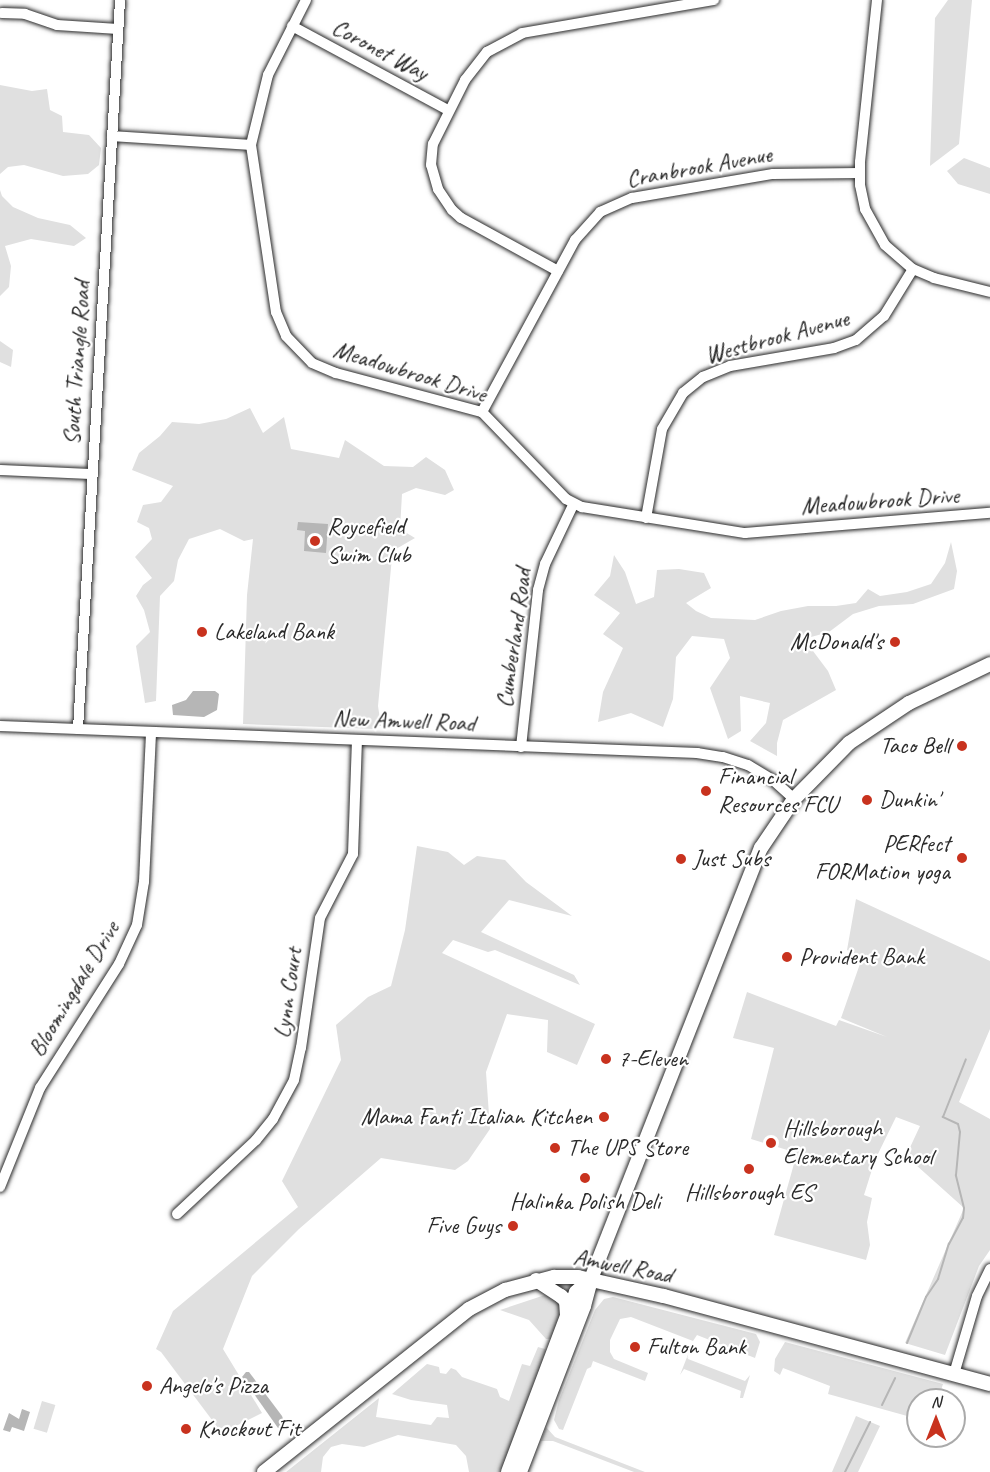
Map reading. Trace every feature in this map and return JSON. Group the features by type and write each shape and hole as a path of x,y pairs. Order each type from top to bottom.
{"main road":[{"path":"520,1472 584,1306 591,1279 744,885 761,848 794,799 826,764 871,726 909,703 990,664"},
{"name":"Amwell Road","path":"264,1472 469,1310 505,1290 536,1280 571,1276 591,1279 664,1296 990,1384"},
{"path":"508,1472 576,1293 591,1279"},
{"path":"536,1280 566,1301 567,1314"}],"street":[{"name":"South Triangle Road","path":"78,729 120,0"},
{"name":"Meadowbrook Drive","path":"306,0 268,75 251,145 276,312 280,325 293,345 312,363 324,369 482,412 573,505 745,533 990,513"},
{"path":"558,271 471,224 452,210 444,199 434,178 431,154 436,135 448,110 479,59 509,37 714,0"},
{"path":"877,0 860,173 865,209 877,233 894,254 913,269 934,278 990,292"},
{"path":"2,13 25,14 57,24 118,29"},
{"name":"Coronet Way","path":"292,26 448,110"},
{"path":"112,136 251,145"},
{"name":"Cranbrook Avenue","path":"482,412 575,240 590,221 611,207 632,198 773,174 860,173"},
{"name":"Westbrook Avenue","path":"646,518 662,429 683,393 703,377 730,366 834,348 856,340 884,316 913,269"},
{"path":"0,470 91,474"},
{"name":"Cumberland Road","path":"521,747 540,583 547,558 573,505"},
{"name":"New Amwell Road","path":"0,726 714,754 748,765 773,780 794,799"},
{"name":"Bloomingdale Drive","path":"0,1187 40,1088 119,964 137,925 144,882 151,732"},
{"name":"Lynn Court","path":"177,1214 256,1140 273,1119 292,1086 302,1048 320,918 353,854 357,741"},
{"path":"954,1374 977,1296 990,1269"}],"shaded area":[{"path":"948,0 972,0 959,144 930,166 935,18"},
{"path":"0,85 32,91 47,89 50,110 62,116 63,132 89,135 101,148 99,165 88,174 63,176 24,165 8,167 0,174"},
{"path":"964,158 990,168 990,194 958,184 947,171"},
{"path":"0,190 2,196 13,207 38,218 70,225 86,238 74,246 31,239 5,246 11,266 9,287 0,296"},
{"path":"0,341 13,350 11,367 0,362"},
{"path":"250,408 263,433 284,417 291,449 339,458 345,440 384,466 413,467 426,457 445,470 454,490 445,495 416,488 402,494 400,529 415,538 396,549 392,557 378,706 381,726 377,726 376,729 243,724 247,595 253,539 244,541 220,529 189,539 178,560 174,581 160,596 156,701 145,703 136,646 150,632 144,610 136,596 143,585 152,578 135,557 152,539 149,528 137,522 143,505 161,502 173,486 132,470 139,453 160,436 172,422 199,424 226,419"},
{"name":"Roycefield Swim Club","path":"298,522 328,524 326,553 304,551 305,531 297,530"},
{"path":"951,542 957,571 954,589 913,604 879,606 853,614 829,632 804,639 828,671 836,690 783,720 777,743 777,756 750,741 766,723 770,703 740,696 741,731 728,739 710,688 730,658 724,639 692,636 676,657 673,699 663,727 631,713 598,722 603,692 623,648 603,634 620,613 594,595 610,576 614,555 625,572 636,604 654,597 657,570 679,569 704,573 711,588 686,603 696,611 711,618 755,620 781,611 808,606 856,603 868,589 880,596 907,592 931,584 945,563"},
{"path":"193,691 215,691 219,694 217,710 204,717 173,715 172,705 186,700"},
{"path":"417,846 448,852 464,865 477,856 505,860 526,882 572,916 509,900 481,932 574,975 580,985 495,950 488,952 453,940 442,953 595,1024 577,1065 547,1052 548,1020 507,1014 486,1072 490,1129 468,1161 455,1170 381,1158 299,1229 252,1276 223,1349 262,1413 230,1429 218,1428 161,1352 156,1349 173,1311 298,1207 282,1181 341,1060 336,1025 368,997 391,986 405,930"},
{"path":"856,899 990,961 990,1029 959,1102 990,1119 990,1250 979,1266 945,1355 905,1343 964,1208 906,1156 920,1126 896,1117 875,1160 864,1195 872,1198 867,1222 870,1245 866,1260 774,1235 797,1153 751,1139 774,1048 733,1038 747,992 836,1026 839,1020 887,1037 841,1018 862,958 847,950"},
{"path":"545,1295 560,1301 562,1313 551,1339 546,1339 529,1320 500,1310"},
{"path":"613,1297 756,1334 760,1342 755,1358 697,1335 693,1341 631,1317 620,1319 610,1340 610,1352 614,1359 648,1373 645,1381 593,1361 591,1367 587,1369 563,1430 559,1429 554,1420 559,1400 595,1310 604,1299"},
{"path":"785,1342 943,1384 942,1388 906,1388 906,1416 828,1394 830,1386 783,1368 780,1375 774,1371 775,1359"},
{"path":"538,1347 545,1349 547,1353 502,1472 469,1472 466,1456 456,1445 398,1435 364,1447 342,1444 331,1447 323,1457 321,1472 286,1472 379,1398 376,1417 431,1425 437,1417 449,1418 447,1405 411,1400 392,1394 427,1364 439,1367 440,1373 446,1374 451,1368 456,1370 462,1377 497,1389 500,1397 509,1401 522,1364 530,1366"},
{"path":"689,1352 688,1359 745,1381 750,1375 743,1398 740,1398 741,1391 684,1369 680,1375"},
{"path":"249,1372 282,1416 285,1424 283,1428 278,1428 242,1377"},
{"path":"42,1401 55,1405 47,1433 34,1429"},
{"path":"22,1409 30,1412 24,1431 12,1427 10,1432 3,1430 9,1413 19,1419"},
{"path":"856,1416 880,1426 858,1472 832,1472"},
{"path":"546,1427 555,1437 645,1472 634,1472 553,1441 541,1441"}],"waterway":[{"path":"907,1343 926,1297 938,1279 949,1244 963,1218 964,1208 956,1175 960,1132 958,1124 943,1117 966,1059"},
{"path":"882,1405 895,1378"},
{"path":"845,1472 870,1422"}],"place":[{"name":"Roycefield Swim Club","path":"315,541"},
{"name":"Lakeland Bank","path":"202,632"},
{"name":"McDonald's","path":"895,642"},
{"name":"Taco Bell","path":"962,746"},
{"name":"Financial Resources FCU","path":"706,791"},
{"name":"Dunkin'","path":"867,800"},
{"name":"PERfect FORMation yoga","path":"962,858"},
{"name":"Just Subs","path":"681,859"},
{"name":"Provident Bank","path":"787,957"},
{"name":"7-Eleven","path":"606,1059"},
{"name":"Mama Fanti Italian Kitchen","path":"604,1117"},
{"name":"Hillsborough Elementary School","path":"771,1143"},
{"name":"The UPS Store","path":"555,1148"},
{"name":"Hillsborough ES","path":"749,1169"},
{"name":"Halinka Polish Deli","path":"585,1178"},
{"name":"Five Guys","path":"513,1226"},
{"name":"Fulton Bank","path":"635,1347"},
{"name":"Angelo's Pizza","path":"147,1386"},
{"name":"Knockout Fit","path":"186,1429"}]}
